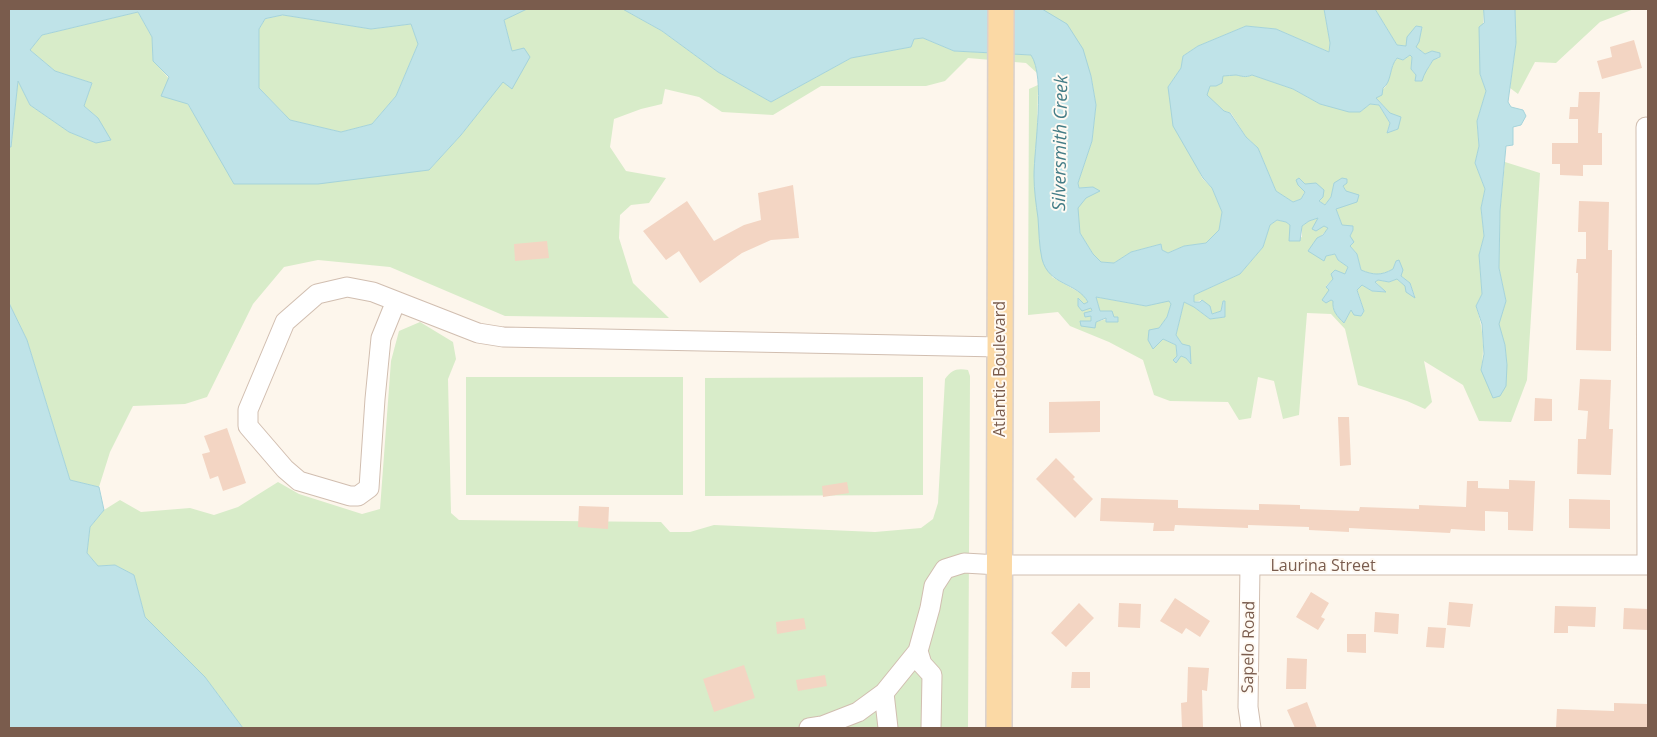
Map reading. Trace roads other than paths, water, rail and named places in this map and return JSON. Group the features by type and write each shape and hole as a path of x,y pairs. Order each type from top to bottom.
{"main road":[{"name":"Atlantic Boulevard","path":"999,728 1001,9"}],"street":[{"path":"1646,127 1648,565"},
{"path":"396,301 381,338 369,488 358,496 350,496 300,480 285,469 248,426 248,410 284,322 317,294 347,287 373,292 478,333 503,337 1000,347"},
{"name":"Laurina Street","path":"918,650 934,586 945,569 964,563 999,565 1250,566 1648,565"},
{"name":"Sapelo Road","path":"1250,566 1248,707 1251,728"},
{"path":"809,728 822,726 858,712 884,693 918,650"},
{"path":"918,650 922,664 932,674 931,728"},
{"path":"884,693 888,728"}],"water":[{"path":"9,9 527,9 504,20 512,51 524,48 530,57 512,89 503,82 461,135 429,170 318,184 234,184 188,104 161,96 169,77 153,61 152,37 138,12 42,35 30,50 55,71 92,83 84,106 98,118 111,140 96,143 69,132 30,105 18,81 11,147 9,147","holes":["283,15 371,29 411,24 418,44 396,96 372,124 341,132 290,120 259,88 259,29 265,19"]},
{"name":"Silversmith Creek","path":"623,9 1042,9 1067,24 1083,49 1091,76 1096,105 1092,141 1078,183 1079,188 1093,187 1100,191 1086,198 1078,208 1080,233 1093,254 1101,262 1114,263 1131,252 1161,244 1162,250 1168,253 1184,246 1206,243 1219,230 1222,212 1212,188 1203,178 1173,126 1168,87 1181,68 1183,56 1198,46 1246,26 1276,29 1329,52 1330,43 1324,9 1375,9 1397,45 1406,46 1407,37 1416,26 1422,27 1416,47 1425,54 1432,51 1440,53 1440,57 1433,60 1422,81 1415,81 1416,75 1411,69 1412,57 1410,55 1403,60 1397,58 1394,62 1382,95 1376,98 1390,113 1401,117 1398,129 1387,133 1390,123 1379,105 1370,104 1360,112 1349,112 1320,104 1293,89 1252,75 1245,77 1236,75 1223,76 1222,83 1210,86 1207,95 1224,111 1230,113 1246,137 1258,148 1276,191 1293,202 1301,199 1305,192 1298,185 1296,180 1299,178 1305,184 1316,183 1324,190 1323,197 1319,201 1325,205 1331,197 1334,183 1342,178 1347,179 1347,183 1343,186 1346,191 1359,195 1357,202 1336,209 1342,225 1353,226 1350,236 1354,242 1350,246 1357,254 1361,270 1373,274 1385,273 1393,269 1396,261 1399,260 1403,270 1401,276 1410,283 1415,298 1406,292 1405,286 1397,279 1389,282 1378,280 1375,282 1386,292 1372,291 1362,285 1357,290 1364,311 1361,316 1354,315 1351,310 1344,323 1335,313 1333,301 1331,300 1326,303 1322,300 1329,290 1326,287 1333,279 1331,274 1335,270 1345,274 1348,267 1338,260 1335,254 1326,256 1324,261 1308,251 1317,238 1323,235 1328,228 1324,226 1316,231 1312,229 1318,218 1309,221 1302,226 1300,241 1289,241 1290,225 1277,220 1270,225 1263,247 1240,274 1194,295 1194,302 1202,300 1210,306 1212,314 1221,311 1223,301 1225,301 1225,317 1210,319 1184,302 1176,335 1182,344 1190,346 1191,364 1186,358 1181,356 1176,363 1173,360 1177,356 1176,345 1163,339 1153,349 1148,340 1149,330 1159,328 1167,317 1171,304 1169,301 1146,306 1096,297 1100,311 1112,311 1114,317 1118,317 1118,322 1106,322 1106,318 1096,322 1095,328 1081,326 1080,321 1091,321 1091,316 1085,317 1084,313 1092,311 1091,308 1082,311 1078,306 1078,298 1084,304 1088,302 1077,291 1057,279 1046,268 1040,249 1034,186 1039,96 1038,79 1031,55 954,51 923,38 914,39 911,47 851,58 771,102 718,72 662,31"},
{"path":"1484,9 1515,9 1516,43 1508,102 1511,107 1523,110 1526,116 1521,125 1513,127 1513,145 1506,146 1500,211 1499,268 1506,301 1499,324 1505,345 1507,365 1506,386 1500,396 1493,398 1481,370 1484,354 1482,324 1476,306 1482,294 1479,255 1484,236 1481,208 1485,189 1475,163 1479,146 1477,121 1486,91 1480,74 1479,27 1484,23"},
{"path":"9,303 27,340 70,480 99,487 104,510 90,527 87,553 98,566 115,565 134,575 145,617 205,677 243,728 9,728"}]}
